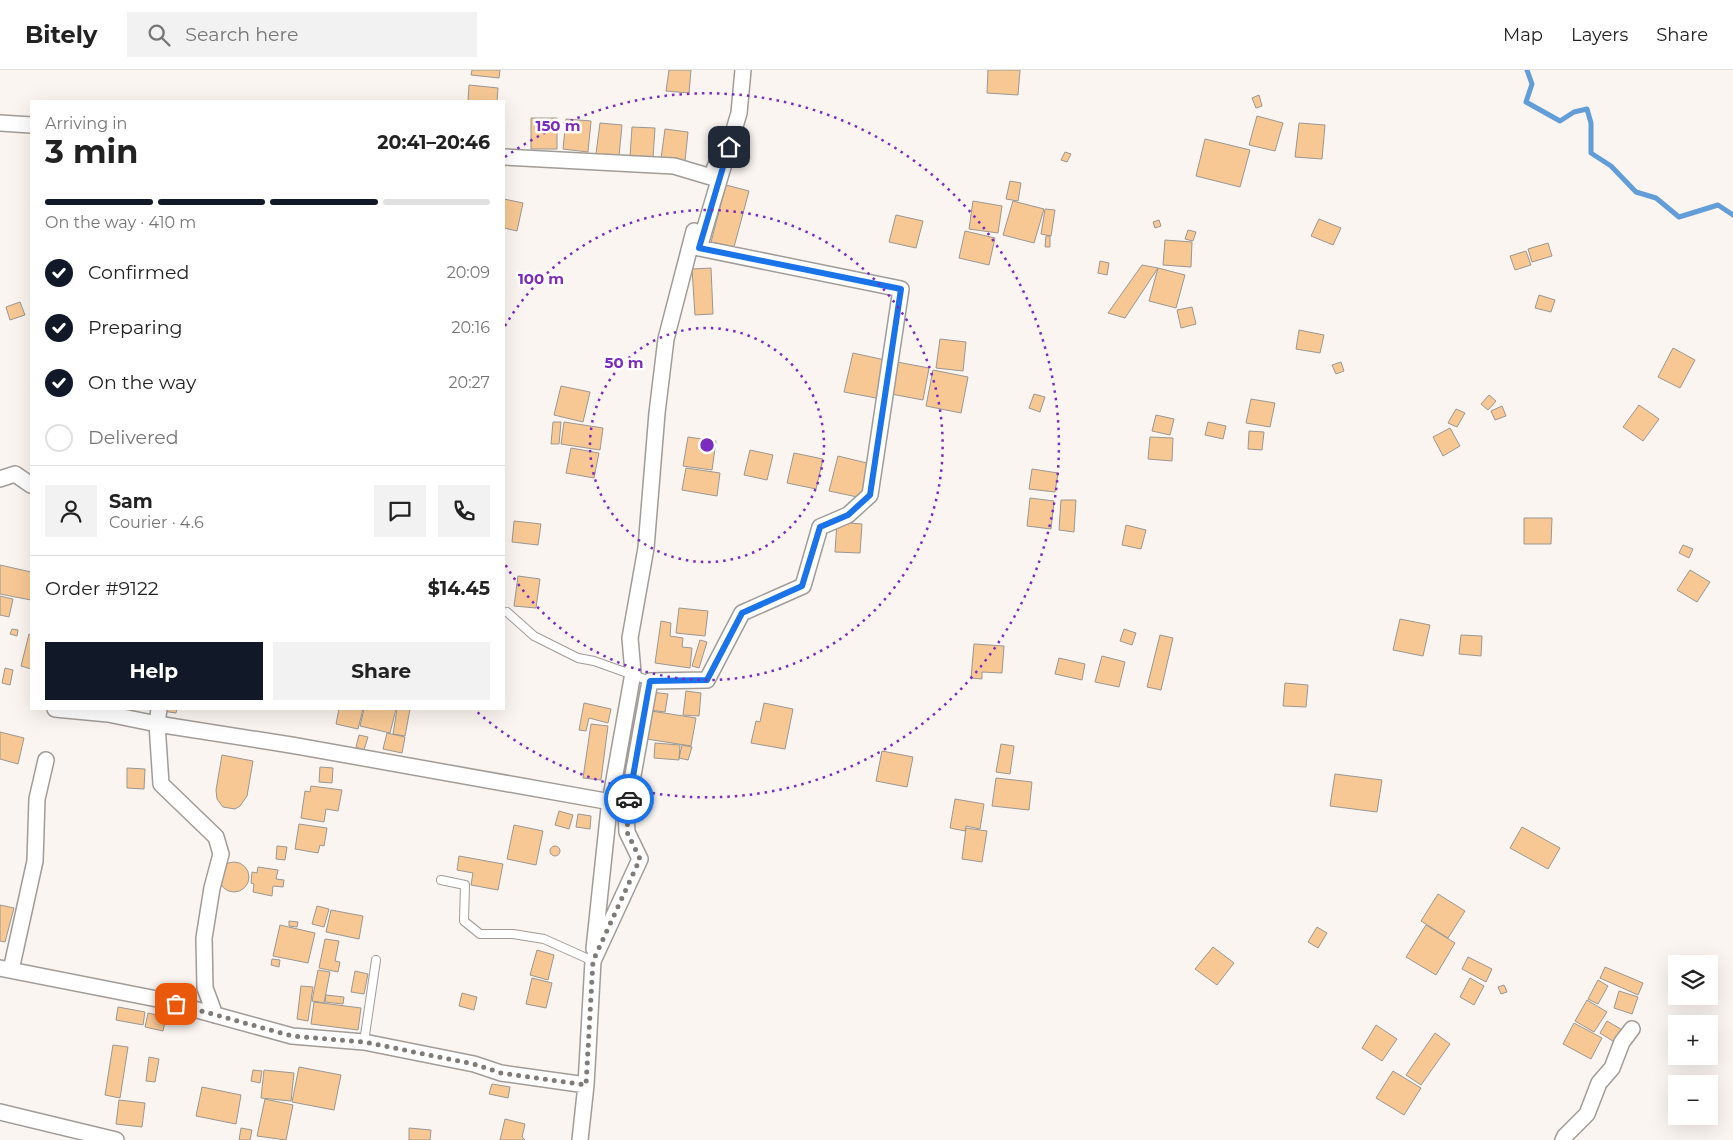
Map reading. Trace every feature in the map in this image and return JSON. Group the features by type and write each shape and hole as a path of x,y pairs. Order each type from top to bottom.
{"street":[{"path":"593,961 640,859 627,832 626,814 650,681 707,680 742,613 802,586 820,527 848,515 870,495 901,289 699,248 739,113 743,70"},
{"path":"580,1140 586,1085 593,961 611,802 632,673 630,638 646,548 657,413 666,339 687,256 711,177 739,113"},
{"path":"0,123 30,125"},
{"path":"505,157 674,166 711,177"},
{"path":"0,479 15,474 30,484"},
{"path":"66,710 108,714 611,802"},
{"path":"159,710 157,724 161,784 216,837 221,854 212,888 204,938 206,988 215,1015"},
{"path":"46,760 37,799 35,861 6,969 157,999 292,1036 364,1042 474,1064 501,1073 586,1085"},
{"path":"1563,1140 1564,1136 1587,1114 1599,1083 1612,1068 1622,1042 1632,1029"},
{"path":"0,1112 116,1140"}],"lane":[{"path":"507,612 534,636 578,658 632,673 644,680 650,681"},
{"path":"441,880 465,885 464,921 480,934 513,934 544,939 593,961"},
{"path":"364,1042 376,960"}],"building":[{"path":"472,70 500,70 499,78 471,75"},
{"path":"669,70 691,70 689,93 666,91"},
{"path":"988,70 1020,70 1018,95 987,93"},
{"path":"469,85 498,88 497,100 468,100"},
{"path":"1259,95 1262,106 1256,108 1252,98"},
{"path":"1257,116 1283,123 1275,151 1249,145"},
{"path":"531,118 557,118 557,149 531,149"},
{"path":"566,119 591,121 588,152 563,149"},
{"path":"600,123 622,125 619,156 596,154"},
{"path":"1299,123 1325,125 1322,159 1295,157"},
{"path":"632,127 655,128 653,158 630,157"},
{"path":"665,129 688,132 685,161 661,159"},
{"path":"1205,139 1250,150 1240,187 1196,176"},
{"path":"1065,152 1071,154 1067,162 1061,160"},
{"path":"1010,181 1021,183 1018,201 1006,199"},
{"path":"726,185 749,191 734,247 711,242"},
{"path":"505,199 523,203 517,231 505,228"},
{"path":"973,201 1002,206 998,233 969,229"},
{"path":"1013,201 1044,209 1034,243 1003,235"},
{"path":"1045,209 1055,210 1051,236 1041,234"},
{"path":"896,215 923,221 916,248 889,242"},
{"path":"1319,219 1341,228 1333,245 1311,236"},
{"path":"1159,220 1161,226 1155,228 1153,222"},
{"path":"1188,230 1196,232 1193,241 1185,239"},
{"path":"965,231 995,238 989,265 959,258"},
{"path":"1046,236 1050,236 1050,247 1045,247"},
{"path":"1165,240 1192,242 1191,267 1163,265"},
{"path":"1548,243 1552,256 1532,262 1528,249"},
{"path":"1526,251 1531,265 1515,270 1510,256"},
{"path":"1100,261 1109,263 1107,275 1098,273"},
{"path":"1142,265 1158,268 1125,318 1108,313"},
{"path":"711,268 713,314 695,315 692,269"},
{"path":"1158,268 1185,275 1176,308 1149,301"},
{"path":"1539,295 1555,300 1551,312 1535,308"},
{"path":"20,302 25,315 10,320 6,307"},
{"path":"1192,307 1196,324 1181,328 1177,310"},
{"path":"1299,330 1324,335 1320,353 1296,349"},
{"path":"940,339 966,342 963,371 936,368"},
{"path":"1673,348 1695,360 1680,388 1658,377"},
{"path":"853,353 885,360 876,398 844,392"},
{"path":"897,362 929,368 923,400 891,394"},
{"path":"1341,362 1344,371 1336,374 1332,365"},
{"path":"933,370 968,377 961,413 926,406"},
{"path":"561,386 590,392 583,422 554,415"},
{"path":"1034,394 1045,397 1040,412 1029,408"},
{"path":"1489,395 1496,401 1488,410 1481,404"},
{"path":"1251,399 1275,403 1270,427 1246,423"},
{"path":"1639,405 1659,419 1643,441 1623,427"},
{"path":"1502,406 1506,416 1495,420 1491,411"},
{"path":"1456,409 1465,413 1457,427 1448,423"},
{"path":"1156,415 1174,419 1170,435 1152,431"},
{"path":"553,422 561,422 559,444 551,444"},
{"path":"564,422 603,428 600,450 561,444"},
{"path":"1208,422 1226,426 1223,439 1205,435"},
{"path":"1450,428 1460,446 1443,456 1433,437"},
{"path":"1249,431 1264,432 1262,450 1248,449"},
{"path":"688,437 716,441 712,470 683,466"},
{"path":"1150,437 1173,438 1172,461 1148,459"},
{"path":"571,448 599,453 594,478 566,473"},
{"path":"750,450 773,455 767,480 744,475"},
{"path":"794,453 823,459 816,489 787,483"},
{"path":"838,456 871,464 862,498 829,491"},
{"path":"686,468 720,473 717,496 682,490"},
{"path":"1032,469 1058,473 1055,492 1029,489"},
{"path":"1030,498 1054,501 1051,529 1027,526"},
{"path":"1061,500 1076,500 1074,532 1059,530"},
{"path":"1524,518 1552,518 1551,544 1524,544"},
{"path":"514,521 541,524 538,545 512,542"},
{"path":"837,522 862,524 860,553 835,552"},
{"path":"1126,525 1146,530 1141,549 1122,545"},
{"path":"1683,545 1693,549 1689,558 1679,553"},
{"path":"0,565 30,572 30,600 0,594"},
{"path":"1690,570 1710,582 1697,602 1677,590"},
{"path":"518,576 540,579 536,608 514,606"},
{"path":"0,596 13,599 9,617 0,615"},
{"path":"679,608 708,611 705,636 676,633"},
{"path":"1400,619 1430,625 1423,656 1393,650"},
{"path":"661,621 671,623 670,636 683,638 682,647 692,648 690,668 655,663"},
{"path":"12,629 18,630 17,636 10,634"},
{"path":"1124,629 1136,633 1132,645 1120,641"},
{"path":"29,634 30,669 21,666"},
{"path":"1160,635 1173,638 1161,690 1147,687"},
{"path":"1461,635 1482,636 1481,656 1459,654"},
{"path":"700,640 707,642 699,668 692,666"},
{"path":"974,644 1004,646 1002,673 982,672 982,679 971,678"},
{"path":"1102,656 1125,662 1119,687 1095,682"},
{"path":"1059,658 1085,664 1082,680 1055,674"},
{"path":"5,668 13,670 10,685 2,683"},
{"path":"1285,683 1308,685 1306,707 1283,706"},
{"path":"686,691 701,693 699,716 683,715"},
{"path":"651,692 668,694 665,712 649,710"},
{"path":"584,703 611,709 608,723 589,718 586,731 579,730"},
{"path":"764,703 793,709 785,749 751,743 756,721 760,722"},
{"path":"162,710 177,710 176,713"},
{"path":"339,710 363,710 358,729 336,724"},
{"path":"364,710 396,710 390,733 360,726"},
{"path":"397,710 410,710 405,736 393,734"},
{"path":"651,711 696,718 691,746 647,739"},
{"path":"591,724 608,726 601,780 583,778"},
{"path":"0,732 24,738 18,764 0,759"},
{"path":"387,733 405,737 402,753 383,749"},
{"path":"359,735 368,737 364,750 356,747"},
{"path":"655,743 680,745 679,760 654,758"},
{"path":"1001,744 1014,746 1010,774 996,772"},
{"path":"682,745 692,747 688,760 679,758"},
{"path":"882,751 913,757 907,787 876,781"},
{"path":"222,755 253,761 247,796 240,806 235,809 223,807 217,799 216,790"},
{"path":"320,767 333,768 332,783 319,782"},
{"path":"127,768 145,769 144,789 127,788"},
{"path":"1335,774 1382,780 1377,812 1330,806"},
{"path":"996,778 1032,782 1029,810 992,806"},
{"path":"311,786 342,790 338,811 326,809 324,822 301,818 305,791 310,792"},
{"path":"955,799 984,804 980,829 966,826 965,831 950,828"},
{"path":"559,811 573,815 569,829 555,825"},
{"path":"578,814 591,816 590,829 576,827"},
{"path":"299,824 327,828 324,846 320,845 318,853 295,849"},
{"path":"514,825 543,831 536,865 507,859"},
{"path":"1522,827 1560,848 1548,869 1510,848"},
{"path":"966,828 987,831 982,862 962,859"},
{"path":"277,846 287,847 285,860 276,859"},
{"path":"553,846 557,846 560,851 557,856 553,856 550,853 550,849"},
{"path":"459,856 503,864 498,890 471,885 473,873 457,870"},
{"path":"234,862 245,866 249,877 245,888 234,892 223,888 219,877 223,866"},
{"path":"258,867 278,870 276,879 284,880 283,887 273,886 272,896 253,892 254,884 251,883 252,872 257,873"},
{"path":"1438,894 1465,911 1448,938 1421,921"},
{"path":"0,905 14,908 5,942 0,941"},
{"path":"317,906 329,909 324,927 312,924"},
{"path":"331,910 363,916 359,939 326,932"},
{"path":"289,921 298,922 297,927 289,926"},
{"path":"280,925 315,933 308,963 273,956"},
{"path":"1426,925 1455,943 1436,975 1406,957"},
{"path":"1317,927 1327,933 1318,948 1308,942"},
{"path":"325,939 339,941 335,961 340,962 338,972 319,968"},
{"path":"1213,947 1234,963 1217,985 1195,969"},
{"path":"537,950 554,955 548,980 530,975"},
{"path":"1468,957 1492,969 1486,982 1462,969"},
{"path":"272,959 280,960 279,967 271,965"},
{"path":"1605,967 1643,983 1638,995 1600,978"},
{"path":"318,970 330,972 324,1003 312,1001"},
{"path":"355,971 368,974 364,994 351,992"},
{"path":"532,978 552,983 546,1008 526,1004"},
{"path":"1470,978 1484,986 1474,1005 1460,997"},
{"path":"1598,980 1608,986 1598,1004 1588,999"},
{"path":"1504,985 1507,992 1501,994 1498,987"},
{"path":"301,986 313,987 308,1021 297,1019"},
{"path":"1619,991 1638,997 1632,1014 1614,1008"},
{"path":"462,993 477,997 474,1010 459,1006"},
{"path":"326,995 344,997 343,1004 325,1002"},
{"path":"1587,1000 1607,1012 1594,1032 1575,1021"},
{"path":"314,1002 361,1008 358,1030 311,1024"},
{"path":"118,1007 145,1012 143,1025 116,1020"},
{"path":"148,1013 166,1017 163,1031 145,1027"},
{"path":"1607,1021 1624,1031 1616,1043 1600,1033"},
{"path":"1574,1023 1602,1038 1591,1059 1563,1044"},
{"path":"1376,1025 1397,1039 1382,1061 1362,1048"},
{"path":"1435,1033 1450,1044 1421,1085 1406,1075"},
{"path":"113,1045 128,1047 120,1098 105,1095"},
{"path":"149,1057 159,1059 155,1082 146,1081"},
{"path":"299,1067 341,1075 334,1110 292,1102"},
{"path":"253,1070 262,1071 260,1083 251,1081"},
{"path":"264,1070 294,1073 291,1101 261,1098"},
{"path":"1393,1071 1421,1088 1404,1115 1376,1098"},
{"path":"492,1084 510,1087 508,1098 489,1094"},
{"path":"202,1087 241,1095 236,1124 196,1116"},
{"path":"265,1099 293,1105 286,1140 257,1136"},
{"path":"119,1100 145,1103 142,1127 116,1124"},
{"path":"505,1119 525,1124 522,1137 525,1140 500,1140"},
{"path":"241,1128 252,1130 250,1140 239,1140"},
{"path":"409,1128 431,1130 430,1140 409,1140"}],"waterway":[{"path":"1527,70 1532,84 1526,102 1560,121 1574,112 1587,109 1591,123 1591,153 1611,166 1636,192 1656,198 1679,217 1718,205 1733,215"}],"way so far":[{"path":"176,1004 292,1036 364,1042 474,1064 501,1073 586,1085 593,961 640,859 627,832 626,814 629,799"}],"route":[{"path":"629,799 650,681 707,680 742,613 802,586 820,527 848,515 870,495 901,289 699,248 729,147"}]}
